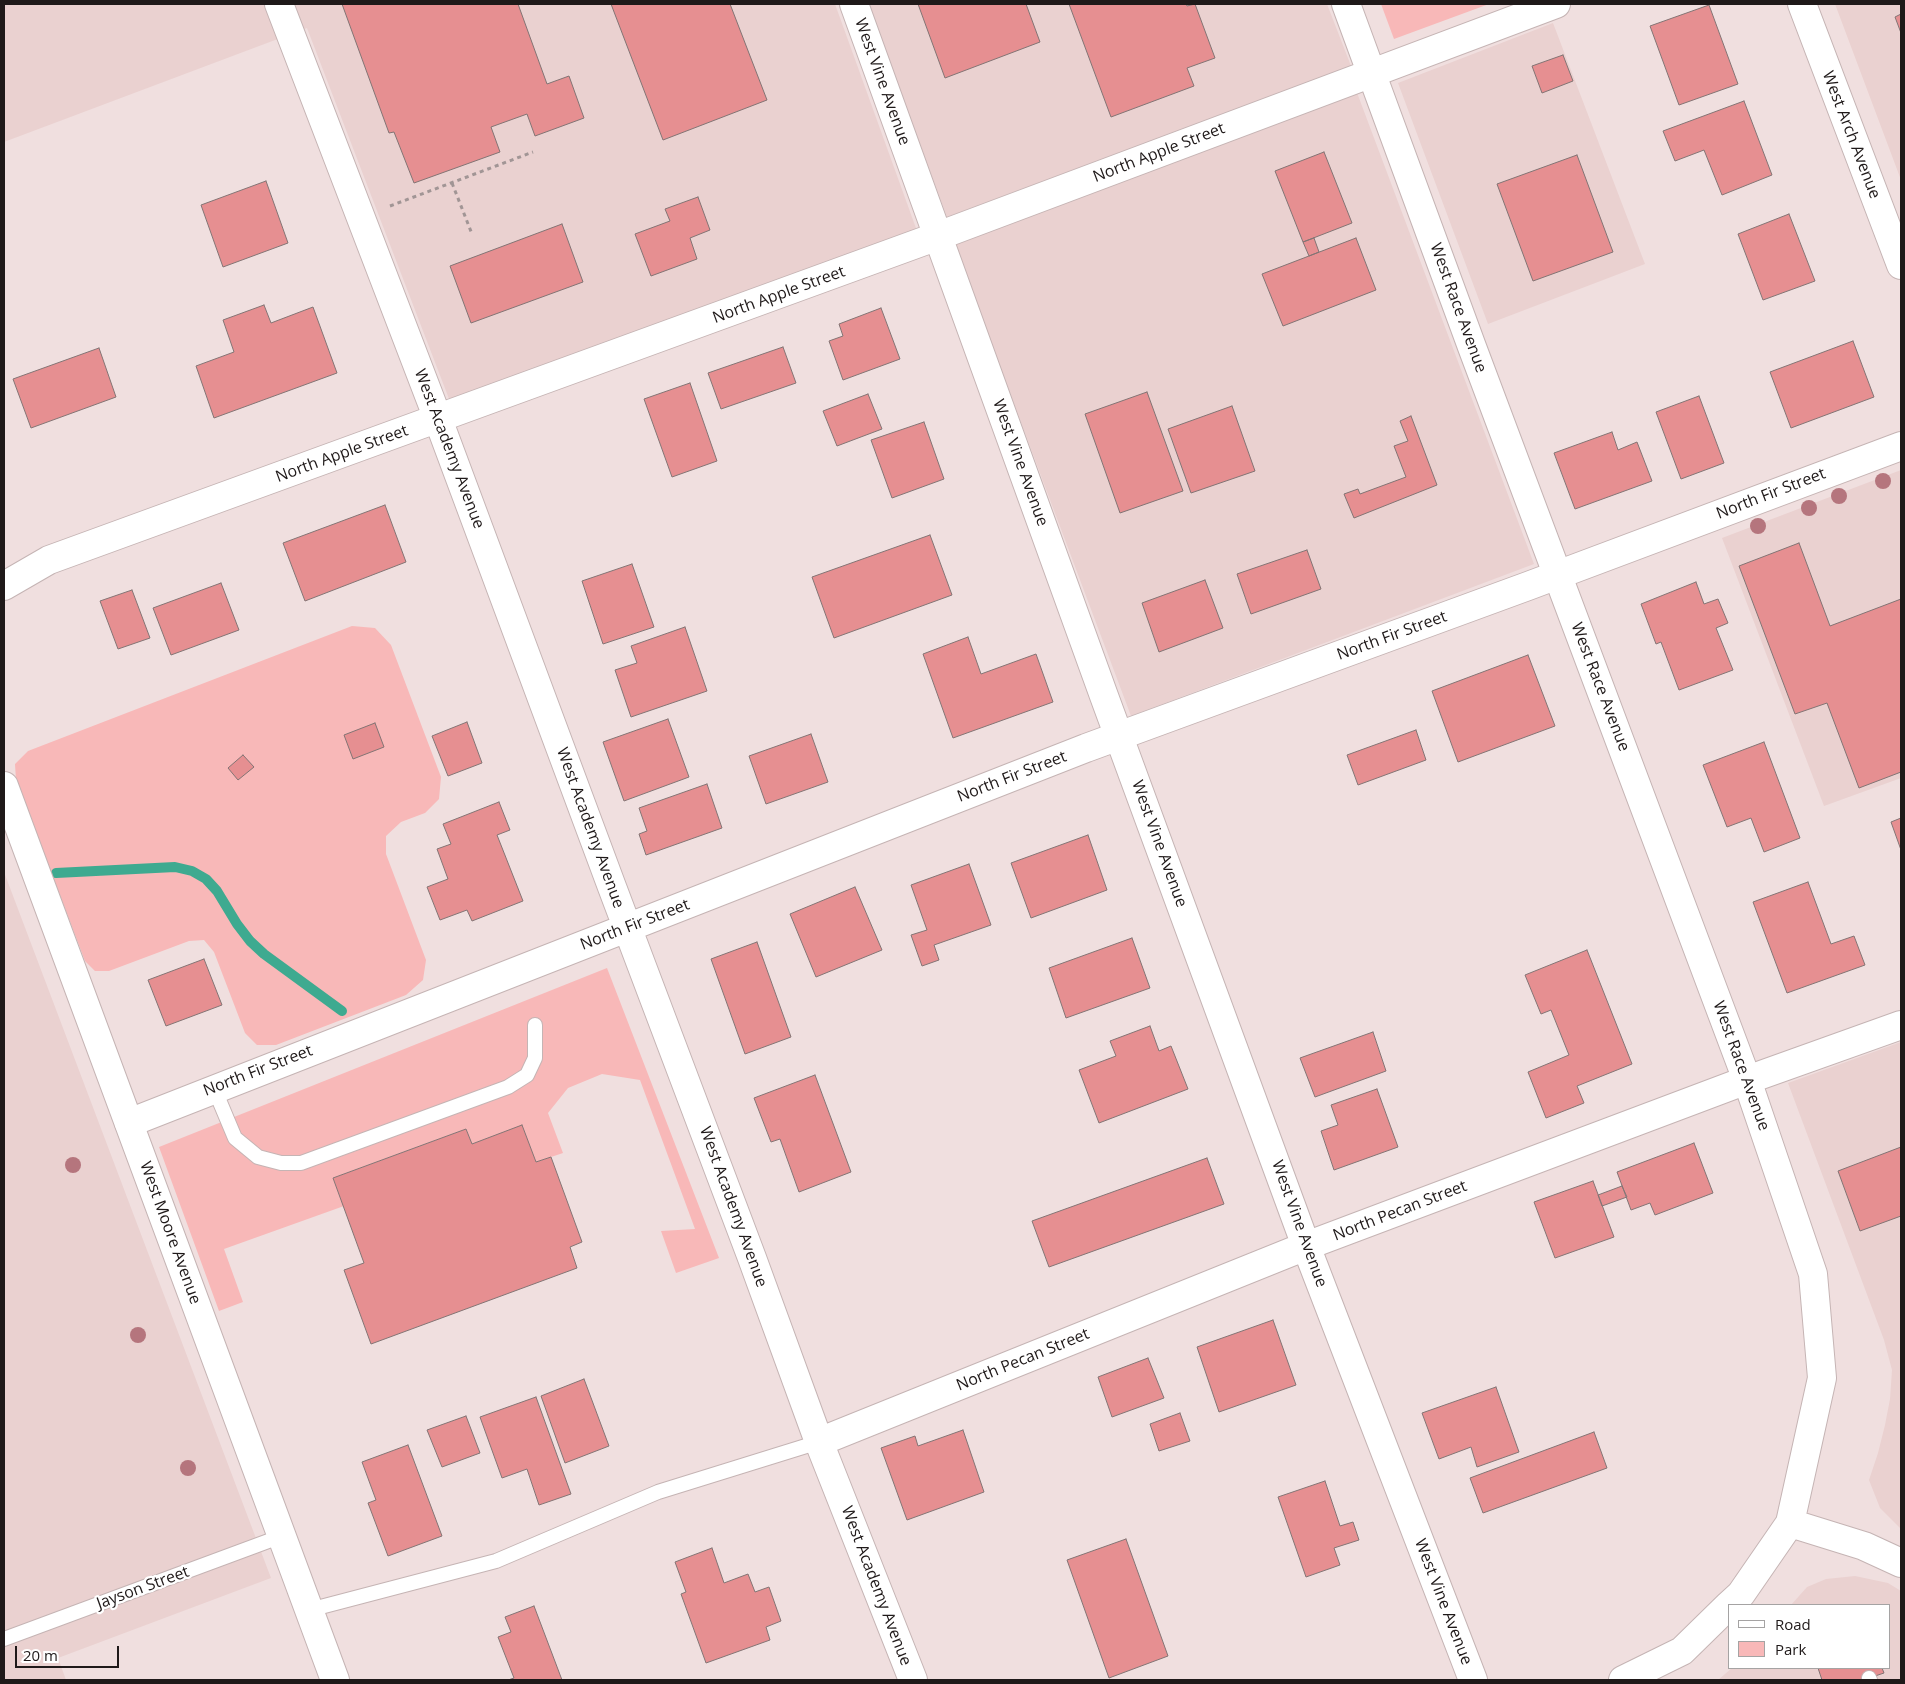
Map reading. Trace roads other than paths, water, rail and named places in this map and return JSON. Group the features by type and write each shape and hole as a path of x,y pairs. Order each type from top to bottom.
{"street":[{"name":"West Academy Avenue","path":"279,4 438,419 819,1442 913,1680"},
{"name":"West Vine Avenue","path":"854,4 1306,1246 1473,1680"},
{"name":"West Race Avenue","path":"1346,4 1472,347 1747,1080 1813,1274 1822,1378 1790,1523"},
{"name":"North Apple Street","path":"4,586 49,560 938,236 1556,4"},
{"name":"West Arch Avenue","path":"1802,4 1901,265"},
{"name":"North Fir Street","path":"129,1123 214,1088 1120,736 1558,575 1901,446"},
{"name":"West Moore Avenue","path":"4,786 335,1680"},
{"name":"North Pecan Street","path":"819,1442 1306,1246 1747,1080 1901,1025"},
{"path":"1730,1604 1741,1594 1790,1523 1864,1546 1901,1563"},
{"path":"1623,1680 1682,1651 1728,1606"}],"lane":[{"path":"214,1088 234,1138 258,1156 281,1163 301,1163 508,1087 527,1075 535,1058 535,1025"},
{"path":"309,1610 496,1561 658,1492 819,1442"},
{"name":"Jayson Street","path":"4,1639 282,1536"}],"waterway":[{"path":"56,873 175,867 192,871 206,879 217,891 250,941 264,954 342,1011"}]}
